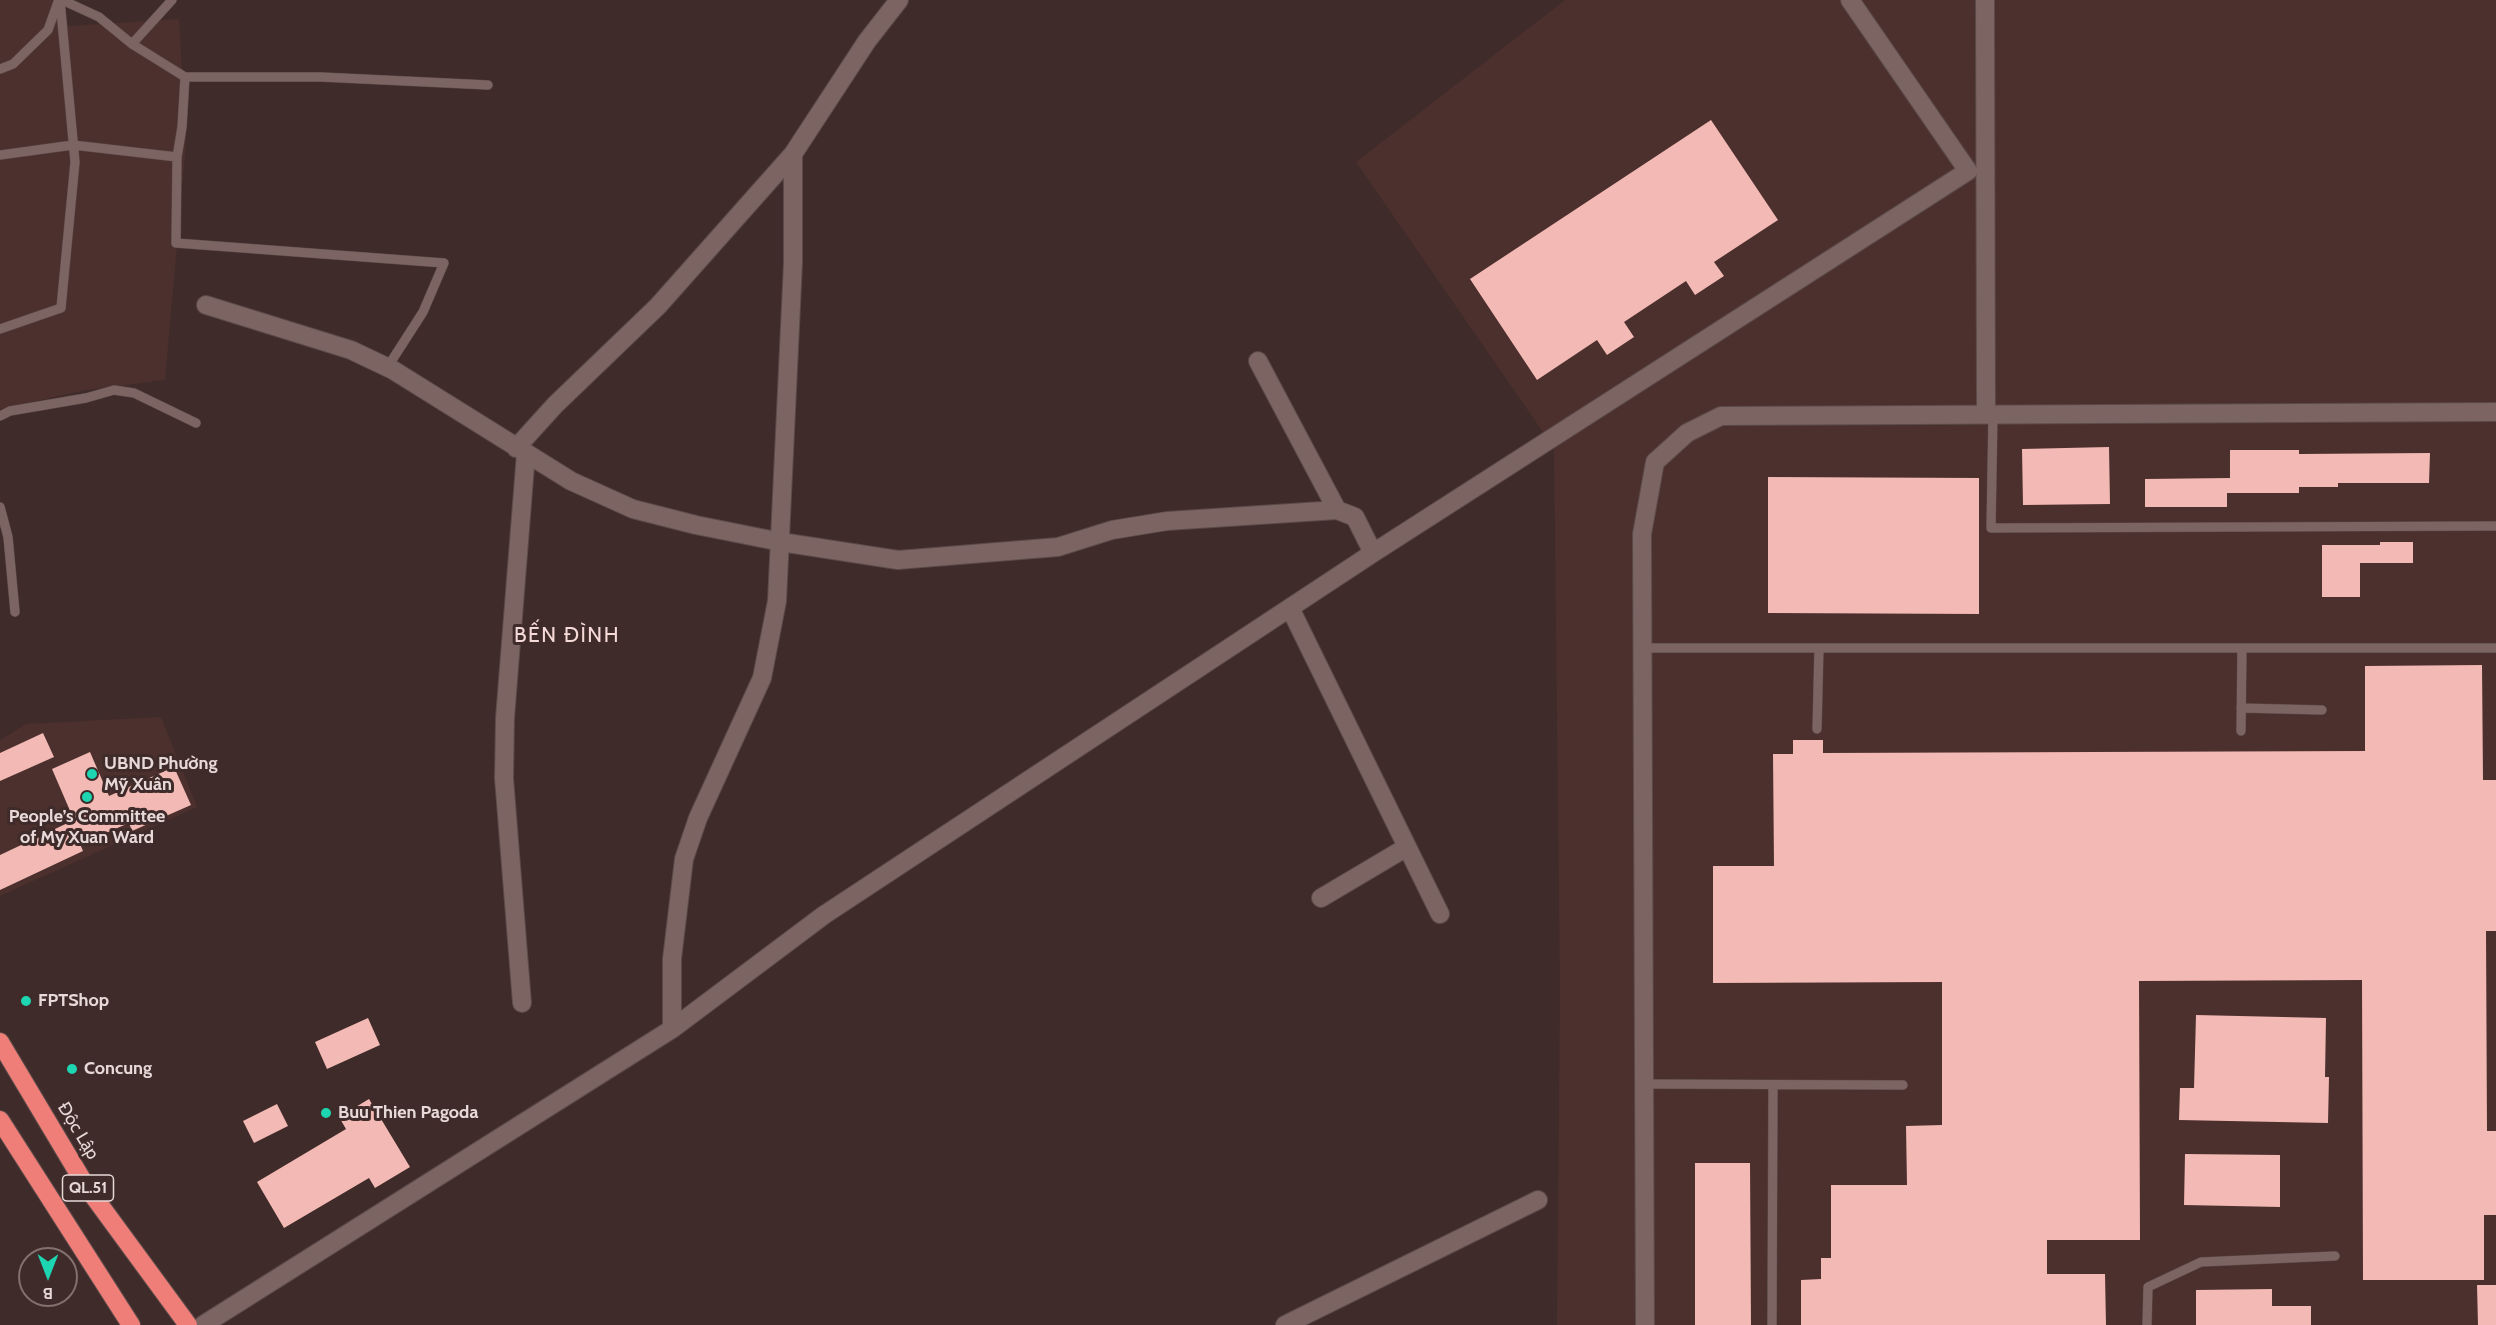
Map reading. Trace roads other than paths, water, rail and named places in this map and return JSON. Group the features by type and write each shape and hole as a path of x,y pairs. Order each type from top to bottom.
{"highway":[{"name":"Độc Lập","path":"0,1042 86,1186 188,1325"},
{"name":"QL.51","path":"0,1120 131,1325"}],"street":[{"path":"522,1004 504,778 521,450 555,405 658,306 793,154 867,41 899,0"},
{"path":"203,1325 672,1029 824,915 1373,553 1968,171 1850,0"},
{"path":"1985,0 1990,414"},
{"path":"672,1029 672,959 684,859 698,818 762,678 777,601 793,263 793,154"},
{"path":"207,305 351,350 387,368 571,481 633,509 781,542 898,560 1058,547 1112,530 1167,521 1337,510 1354,517 1373,553"},
{"path":"1258,361 1337,510"},
{"path":"1645,1325 1642,534 1655,462 1687,433 1721,416 2496,412"},
{"path":"1290,608 1440,914"},
{"path":"1321,898 1407,847"},
{"path":"1285,1325 1538,1200"}],"lane":[{"path":"60,0 99,17 132,44 185,77 321,77 488,85"},
{"path":"0,69 13,64 48,30 60,0"},
{"path":"0,329 61,308 75,162 60,0"},
{"path":"132,44 172,0"},
{"path":"185,77 182,127 177,157 176,243 444,263 423,312 387,368"},
{"path":"0,155 74,145 177,157"},
{"path":"0,416 10,411 86,398 114,390 134,393 196,423"},
{"path":"1990,414 1991,528 2496,526"},
{"path":"0,507 8,537 15,612"},
{"path":"1642,648 2496,648"},
{"path":"1817,729 1819,648"},
{"path":"2241,731 2242,648"},
{"path":"2241,708 2322,710"},
{"path":"1644,1084 1903,1085"},
{"path":"1772,1325 1773,1085"},
{"path":"2147,1325 2148,1287 2200,1262 2335,1256"}],"place":[{"name":"UBND Phường Mỹ Xuân","path":"92,774"},
{"name":"People’s Committee of My Xuan Ward","path":"87,797"},
{"name":"FPTShop","path":"26,1001"},
{"name":"Concung","path":"72,1069"},
{"name":"Buu Thien Pagoda","path":"326,1113"}],"district":[{"name":"BẾN ĐÌNH","path":"567,636"}]}
